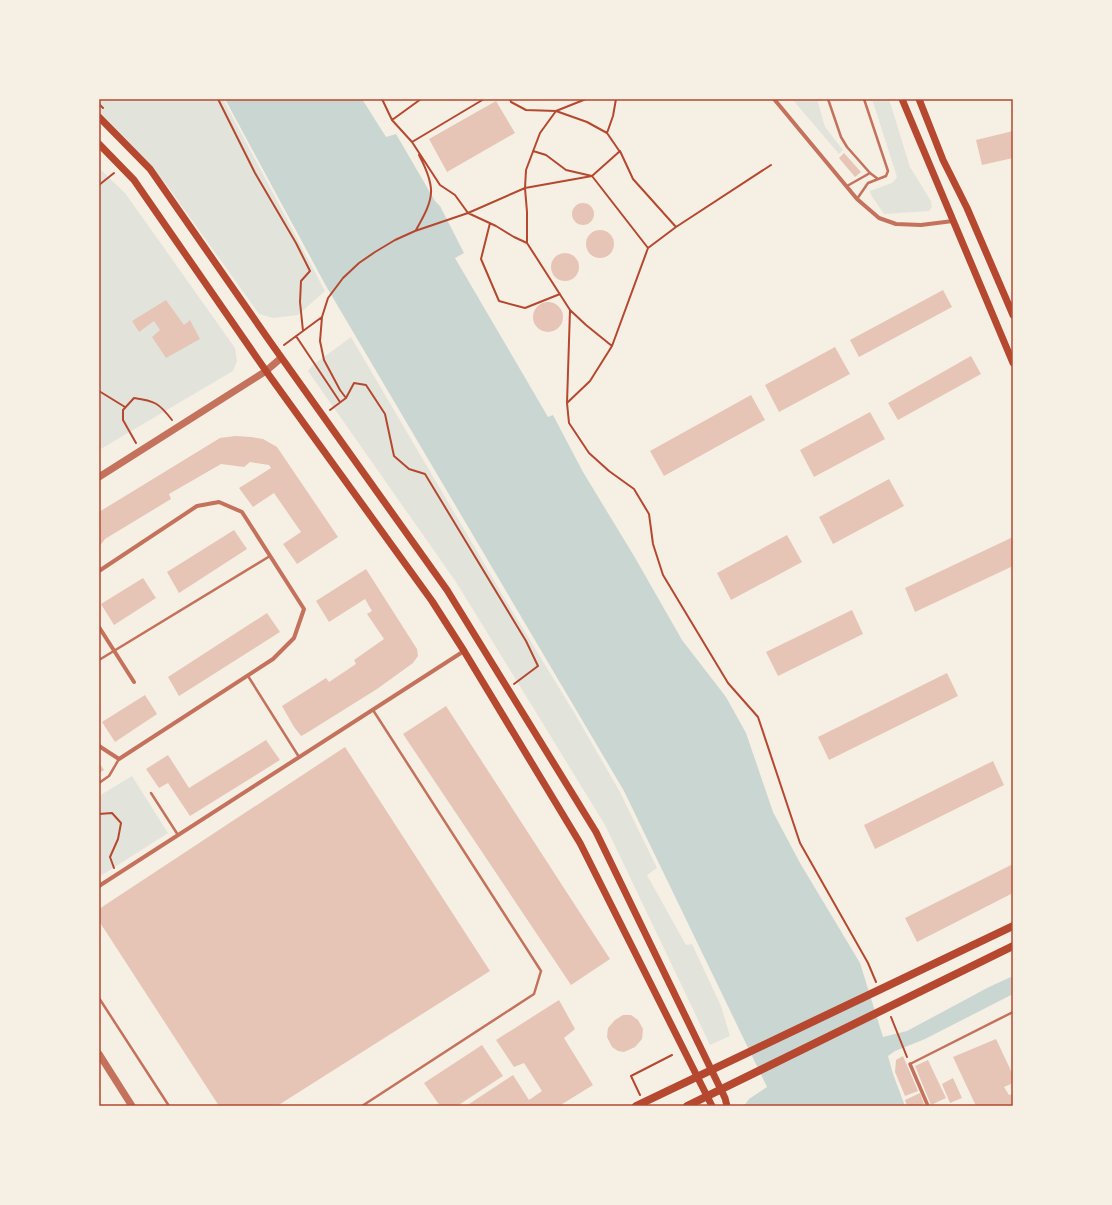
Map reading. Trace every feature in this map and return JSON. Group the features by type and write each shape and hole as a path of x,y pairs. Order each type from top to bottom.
{"main road":[{"path":"902,99 1013,363"},
{"path":"919,99 943,160 967,208 1013,315"},
{"path":"99,117 150,169 281,358 447,590 596,832 727,1106"},
{"path":"99,144 134,180 266,370 432,601 464,651 580,843 712,1106"},
{"path":"639,1104 1013,926"},
{"path":"687,1106 1013,946"}],"street":[{"path":"774,99 857,199 879,218 896,224 921,225 953,221"},
{"path":"99,477 266,370 281,358"},
{"path":"99,570 197,506 219,502 242,512 304,609 294,638 273,659 248,676 119,759 99,746"},
{"path":"99,627 134,682"},
{"path":"99,886 464,651"},
{"path":"99,1054 132,1106"},
{"path":"910,1064 928,1106"}],"lane":[{"path":"828,99 841,137 847,147 870,173 878,179"},
{"path":"857,199 868,183 886,176 888,171 864,99"},
{"path":"847,186 870,173"},
{"path":"99,660 270,556"},
{"path":"248,676 299,757"},
{"path":"362,1106 534,994 541,971 372,710"},
{"path":"99,783 110,776 119,759"},
{"path":"150,794 178,835"},
{"path":"99,998 169,1106"},
{"path":"910,1064 1013,1012"}],"path":[{"path":"218,99 255,174 296,243 310,271 301,281 300,302 303,331"},
{"path":"382,99 392,120 412,142 440,185 455,196 468,213 527,243 570,310 612,346"},
{"path":"392,120 421,99"},
{"path":"412,142 484,99"},
{"path":"510,99 512,102 526,110 556,111 587,122 607,133 620,151 633,179 676,227"},
{"path":"527,243 525,188 526,170 540,133 556,111 586,99"},
{"path":"607,133 613,116 616,99"},
{"path":"412,142 428,173 432,196 429,205 415,231"},
{"path":"533,151 546,155 566,170 592,176 648,248"},
{"path":"346,398 324,360 320,341 322,317 328,298 343,278 359,263 395,240 415,231 468,213 525,188 592,176 620,151"},
{"path":"567,402 590,381 612,346 648,248 676,227 771,165"},
{"path":"99,185 122,168"},
{"path":"490,223 481,259 499,301 525,308 560,294"},
{"path":"570,310 567,402 569,423 589,453 609,471 634,489 649,514 654,544 663,576 728,683 758,717 800,843 868,963 877,985"},
{"path":"284,345 322,317"},
{"path":"296,336 340,402"},
{"path":"330,410 346,398 354,383 366,385 385,414 394,456 409,469 425,474 526,641 538,666 514,684"},
{"path":"99,391 125,407"},
{"path":"140,451 123,420 123,410 134,398 151,400 163,408 177,427"},
{"path":"99,814 112,813 121,823 118,839 110,857 117,875"},
{"path":"889,1014 908,1058"},
{"path":"639,1104 631,1076 672,1055"}],"shaded area":[{"path":"99,99 223,99 325,291 298,315 273,318 259,314 166,184 99,111"},
{"path":"225,99 362,99 386,137 396,134 435,201 440,206 464,253 455,258 548,417 553,415 583,472 634,556 682,640 726,697 746,733 773,812 800,863 860,963 883,1037 907,1031 989,987 1013,976 1013,994 925,1039 895,1051 888,1056 905,1106 744,1106 749,1099 767,1087 624,791 326,286"},
{"path":"792,99 817,99 825,127 843,150 839,154"},
{"path":"872,99 889,99 910,167 931,201 932,207 929,211 884,214 871,195 870,191 892,183 897,177"},
{"path":"99,168 125,193 235,348 237,361 233,371 99,450"},
{"path":"351,337 620,792 657,868 647,875 686,945 692,944 721,1006 730,1036 710,1045 605,825 456,582 308,371 313,365"},
{"path":"132,776 168,833 99,877 99,796"}],"building":[{"path":"496,101 515,133 447,172 429,139"},
{"path":"1013,131 1013,158 982,165 976,140"},
{"path":"844,153 861,172 855,177 839,158"},
{"path":"583,203 587,204 593,210 593,218 587,224 583,225 579,224 573,218 572,214 573,210 579,204"},
{"path":"600,230 610,234 614,244 610,254 600,258 590,254 586,244 590,234"},
{"path":"565,253 575,257 579,267 575,277 565,281 555,277 551,267 555,257"},
{"path":"943,290 952,307 859,357 850,340"},
{"path":"166,300 184,325 190,320 200,339 166,358 152,337 160,330 154,321 139,332 132,321"},
{"path":"548,302 559,306 563,317 559,328 548,332 537,328 533,317 537,306"},
{"path":"835,347 850,374 779,412 765,385"},
{"path":"971,356 981,374 898,420 888,403"},
{"path":"751,395 765,420 664,476 650,451"},
{"path":"870,412 885,439 814,477 800,450"},
{"path":"235,436 263,439 277,447 338,537 297,564 283,544 301,532 274,493 253,507 239,488 271,468 269,465 250,462 244,467 221,464 169,494 171,499 105,539 99,547 99,512 220,438"},
{"path":"889,479 904,506 833,544 819,517"},
{"path":"234,530 247,549 179,593 167,572"},
{"path":"787,535 802,562 731,600 717,573"},
{"path":"1013,537 1013,566 915,612 905,588"},
{"path":"366,569 417,649 418,656 413,663 377,689 301,736 282,706 326,678 329,682 356,664 354,660 384,639 367,614 372,611 365,599 329,622 316,601"},
{"path":"143,578 156,598 114,625 101,604"},
{"path":"852,610 863,634 778,676 766,652"},
{"path":"267,613 280,632 179,696 168,677"},
{"path":"947,673 958,696 829,760 818,737"},
{"path":"145,695 157,714 115,742 102,722"},
{"path":"446,706 610,959 571,985 403,734"},
{"path":"266,740 280,760 190,816 168,783 159,788 146,769 168,755 189,788"},
{"path":"345,747 490,971 277,1106 219,1106 99,921 99,909"},
{"path":"993,761 1004,785 875,849 864,825"},
{"path":"99,762 104,770 99,773"},
{"path":"1013,864 1013,893 917,942 905,918"},
{"path":"559,1000 575,1029 564,1038 593,1085 559,1106 466,1106 513,1075 529,1100 542,1091 524,1063 514,1067 496,1040"},
{"path":"623,1015 631,1015 638,1020 643,1029 642,1039 635,1047 624,1052 618,1051 612,1047 607,1037 608,1028 615,1020"},
{"path":"996,1039 1013,1075 1013,1083 1004,1087 1009,1095 1013,1094 1013,1106 976,1106 953,1057"},
{"path":"482,1045 503,1076 457,1106 440,1106 424,1083"},
{"path":"903,1056 918,1091 905,1096 895,1072 896,1060"},
{"path":"928,1060 946,1098 931,1105 915,1066"},
{"path":"953,1078 962,1098 950,1103 942,1084"},
{"path":"920,1093 924,1104 920,1106 907,1106 905,1100"}]}
